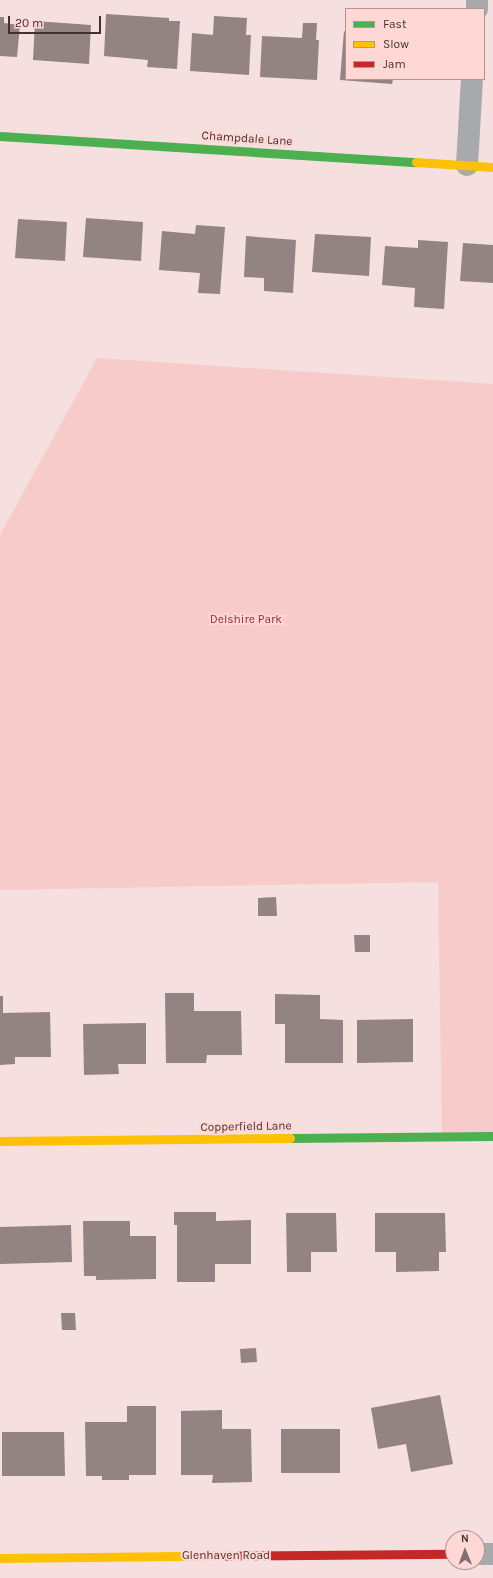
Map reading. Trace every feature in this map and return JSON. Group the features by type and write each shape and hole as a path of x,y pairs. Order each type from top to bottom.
{"street":[{"path":"467,165 472,80"},
{"name":"Champdale Lane","path":"0,136 493,166"},
{"name":"Copperfield Lane","path":"0,1141 493,1136"},
{"name":"Glenhaven Road","path":"0,1558 445,1554"}],"green space":[{"name":"Delshire Park","path":"97,358 493,384 493,1136 442,1137 438,882 0,890 0,535"}],"building":[{"path":"106,14 169,18 169,21 180,21 177,69 147,67 148,60 104,56"},
{"path":"214,16 247,18 246,35 251,35 249,75 190,71 192,33 213,35"},
{"path":"0,17 4,17 4,23 20,25 17,57 0,56"},
{"path":"35,21 91,25 89,64 33,60"},
{"path":"303,23 317,23 316,40 319,40 317,80 260,77 262,36 302,38"},
{"path":"344,31 345,80 393,80 392,84 340,80"},
{"path":"86,218 143,222 141,261 83,257"},
{"path":"18,219 67,222 65,261 15,258"},
{"path":"196,225 225,227 220,294 198,293 200,273 159,270 162,231 195,234"},
{"path":"315,234 371,237 369,276 312,272"},
{"path":"246,236 296,240 293,293 264,291 264,278 244,277"},
{"path":"418,240 448,242 444,309 414,307 415,288 382,285 385,246 418,248"},
{"path":"463,243 493,245 493,283 460,281"},
{"path":"276,897 277,916 258,916 258,898"},
{"path":"354,935 370,935 370,952 355,952"},
{"path":"165,993 194,993 194,1011 241,1011 242,1055 207,1055 206,1063 166,1063"},
{"path":"275,994 320,995 320,1019 343,1020 343,1063 285,1063 285,1024 275,1024"},
{"path":"0,996 3,996 3,1013 50,1012 51,1057 15,1057 15,1064 0,1065"},
{"path":"413,1019 413,1062 357,1063 357,1020"},
{"path":"146,1023 146,1064 118,1064 119,1074 84,1075 83,1024"},
{"path":"174,1212 216,1212 216,1221 251,1220 251,1264 215,1264 215,1282 177,1282 177,1225 174,1225"},
{"path":"286,1213 336,1213 337,1252 311,1252 311,1272 287,1272"},
{"path":"375,1213 445,1213 446,1252 439,1252 439,1271 396,1272 396,1252 375,1252"},
{"path":"83,1221 130,1221 130,1236 156,1236 156,1279 96,1280 96,1276 84,1276"},
{"path":"71,1225 72,1262 0,1264 0,1227"},
{"path":"61,1313 75,1313 76,1330 62,1330"},
{"path":"256,1348 257,1362 241,1363 240,1349"},
{"path":"440,1395 453,1464 411,1472 406,1444 378,1449 371,1408"},
{"path":"127,1406 156,1406 156,1475 129,1475 129,1480 102,1480 102,1476 86,1476 85,1422 127,1422"},
{"path":"222,1410 222,1429 251,1429 252,1482 212,1483 213,1475 181,1475 181,1411"},
{"path":"281,1429 340,1429 340,1473 281,1473"},
{"path":"2,1432 64,1432 65,1476 2,1476"}],"traffic: fast":[{"path":"0,136 416,162"},
{"path":"290,1138 493,1136"}],"traffic: slow":[{"path":"416,162 493,167"},
{"path":"0,1141 290,1138"},
{"path":"0,1558 203,1556"}],"traffic: jam":[{"path":"203,1556 445,1554"}]}
